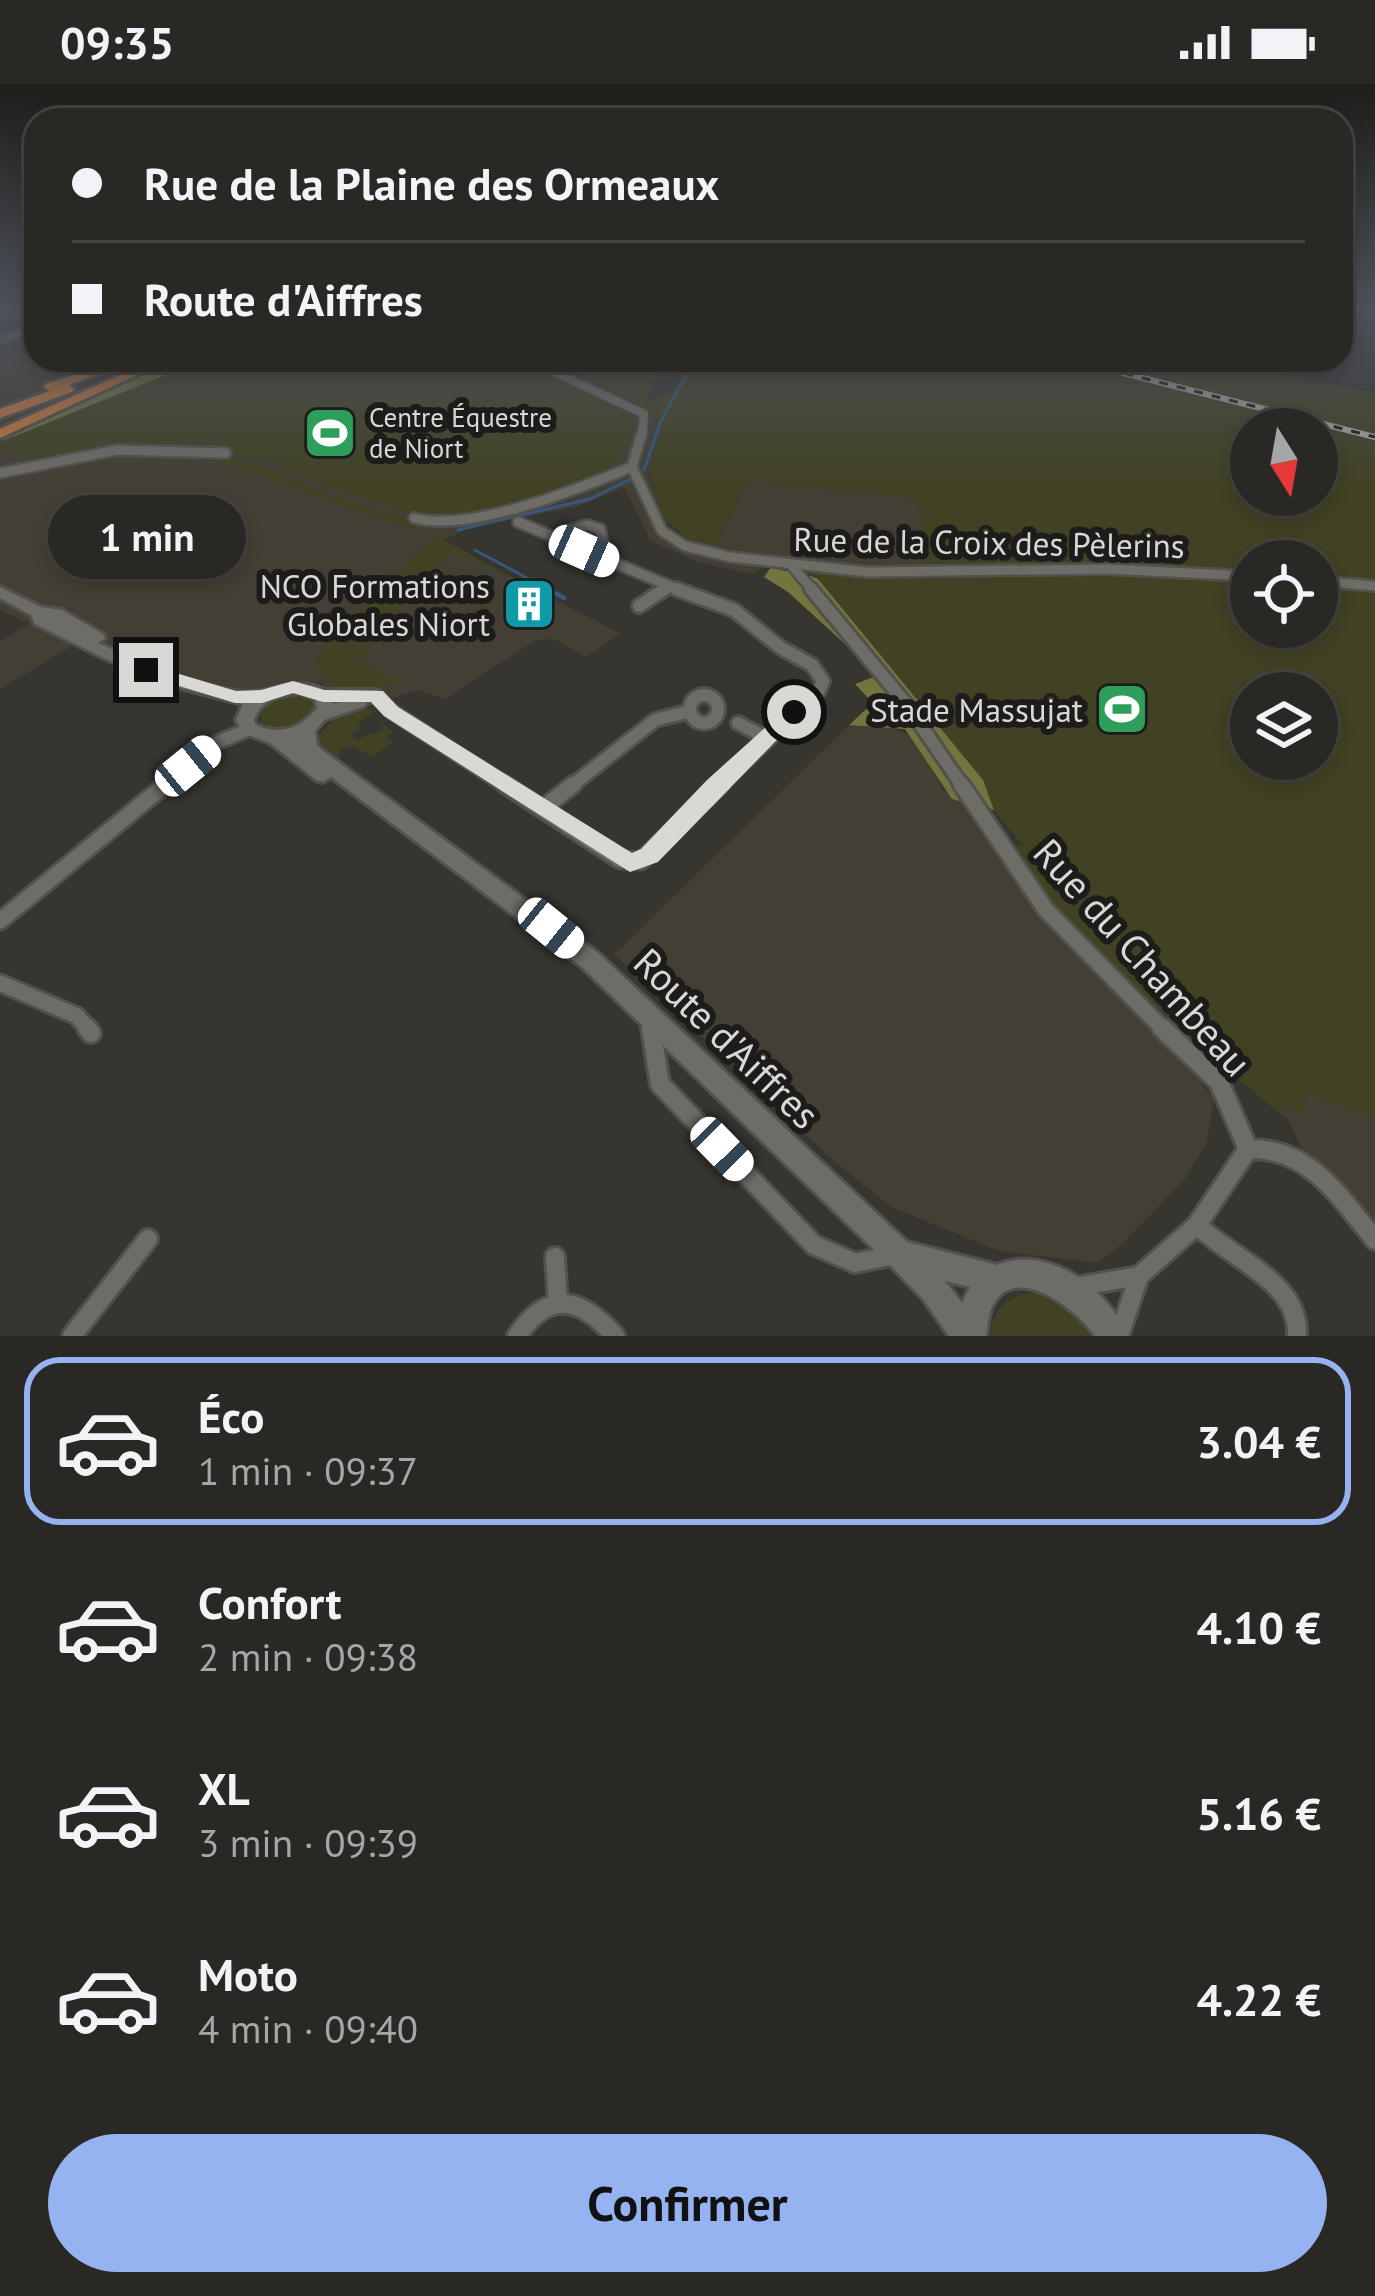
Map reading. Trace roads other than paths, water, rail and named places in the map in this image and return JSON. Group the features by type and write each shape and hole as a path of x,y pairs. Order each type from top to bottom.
{"main road":[{"path":"0,402 98,372"},
{"path":"0,413 106,372"},
{"path":"0,434 137,372"},
{"path":"0,592 38,612 56,613 92,634 114,654 275,737 305,730 323,705 293,687 262,697 235,697 161,675"},
{"path":"248,722 262,697"},
{"name":"Route d'Aiffres","path":"305,730 315,755 551,928 650,1013 934,1289 969,1336"},
{"name":"Route d'Aiffres","path":"275,737 332,781 377,801"},
{"name":"Route d'Aiffres","path":"899,1254 999,1280 1029,1272 1072,1287"},
{"path":"969,1336 977,1304 999,1280"},
{"path":"1072,1287 1094,1306 1116,1336"}],"street":[{"path":"414,518 436,524 556,498 632,467 644,415 554,372"},
{"path":"0,475 132,449 226,453"},
{"name":"Rue de la Croix des Pèlerins","path":"632,467 644,484 658,529 667,537 723,556 886,574 1099,569 1230,575"},
{"path":"323,705 376,695 391,711 620,860 640,861 818,691 820,676 747,616 518,522"},
{"path":"560,540 562,532 586,525 600,529 608,562"},
{"name":"Rue du Chambeau","path":"793,567 907,705 1046,910 1122,991 1219,1082 1248,1149"},
{"path":"1338,583 1375,586"},
{"path":"639,606 668,587"},
{"path":"542,808 655,720 687,712"},
{"path":"0,921 216,743 248,722"},
{"path":"738,723 766,738"},
{"path":"0,983 77,1016 91,1033"},
{"path":"650,1013 654,1068 660,1084 814,1246 834,1258 866,1266 899,1254"},
{"path":"1116,1336 1139,1276 1197,1226 1239,1156 1248,1149 1272,1147 1296,1155 1375,1240"},
{"path":"1197,1226 1234,1258 1285,1291 1295,1308 1297,1336"},
{"path":"72,1336 148,1239"},
{"path":"555,1257 558,1304"},
{"path":"1072,1287 1139,1276"},
{"path":"517,1336 535,1313 558,1304 591,1308 615,1336"}],"waterway":[{"path":"644,470 660,423 688,372"},
{"path":"458,530 590,499 631,479"},
{"path":"475,550 553,592"},
{"path":"548,589 564,598"}],"railway":[{"path":"1119,372 1375,437"}],"place":[{"name":"Centre Équestre de Niort","path":"330,433"},
{"name":"NCO Formations Globales Niort","path":"529,604"},
{"name":"Stade Massujat","path":"1122,709"}]}
